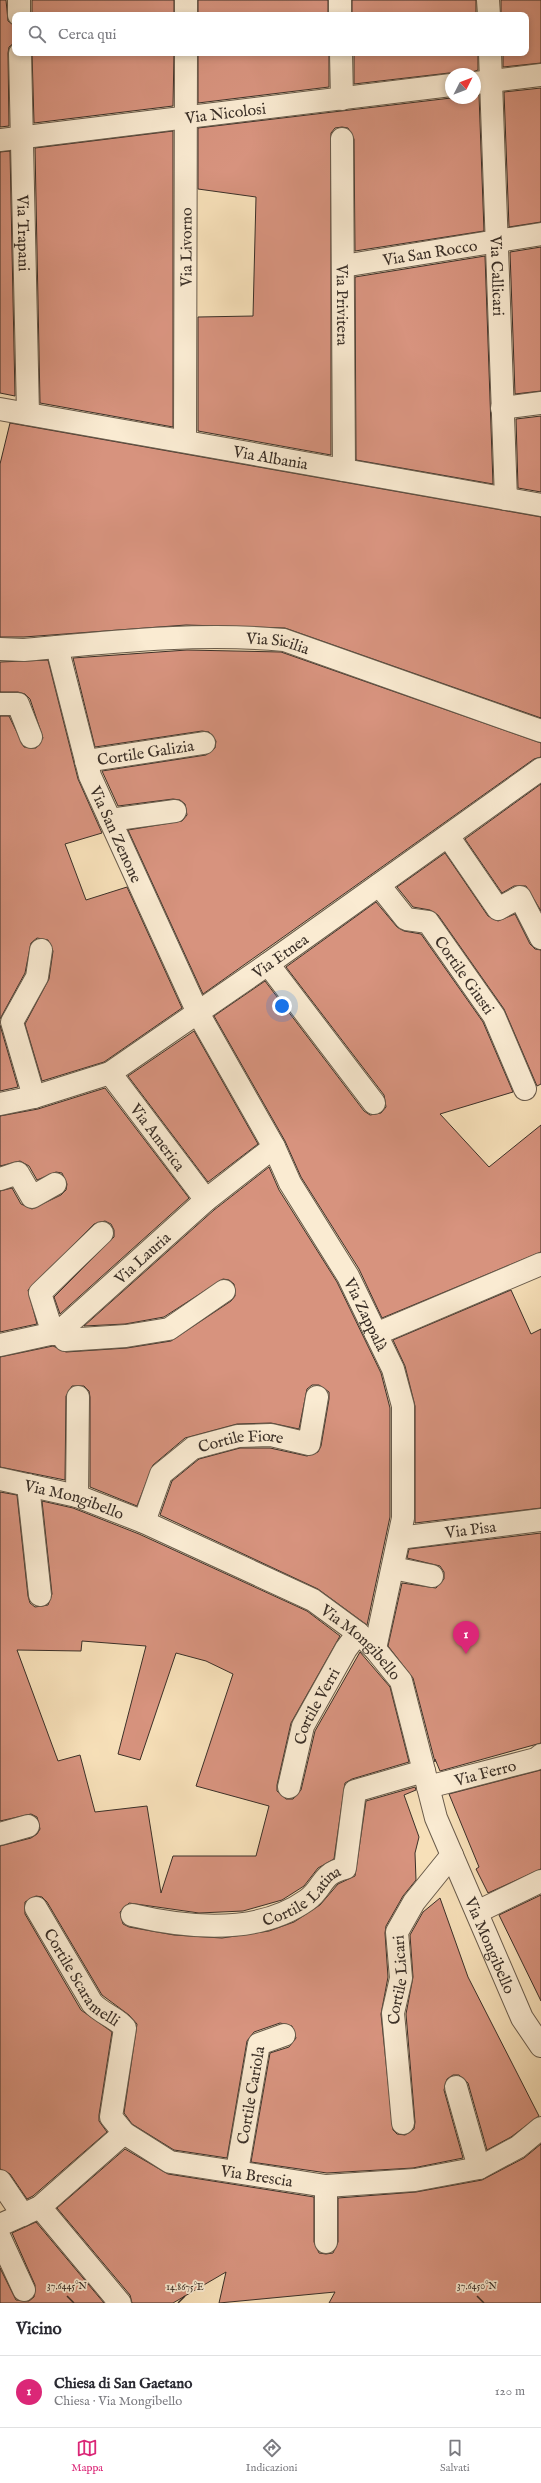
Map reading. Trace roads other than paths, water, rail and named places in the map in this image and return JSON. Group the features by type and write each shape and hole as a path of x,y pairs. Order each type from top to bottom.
{"street":[{"path":"19,0 19,12"},
{"path":"186,0 186,12"},
{"path":"340,0 340,12"},
{"path":"488,0 489,12"},
{"name":"Via Trapani","path":"20,56 10,139 28,414"},
{"name":"Via Livorno","path":"184,442 186,56"},
{"path":"341,56 342,99"},
{"name":"Via Callicari","path":"489,56 483,82 497,241 506,499"},
{"path":"483,82 541,75"},
{"name":"Via Nicolosi","path":"10,139 445,87"},
{"name":"Via Privitera","path":"342,139 344,470"},
{"name":"Via San Rocco","path":"343,266 541,234"},
{"path":"502,408 541,402"},
{"name":"Via Albania","path":"0,409 541,505"},
{"name":"Via Sicilia","path":"0,649 24,650 192,636 241,636 284,640 541,731"},
{"name":"Via San Zenone","path":"58,647 90,776 198,1013"},
{"path":"0,704 18,704 31,737"},
{"name":"Cortile Galizia","path":"86,761 204,743"},
{"name":"Via Etnea","path":"0,1104 34,1097 110,1073 268,964 541,769"},
{"path":"110,820 175,811"},
{"path":"448,836 498,909 520,896 541,938"},
{"name":"Cortile Giusti","path":"379,885 406,919 428,922 494,1016 525,1089"},
{"path":"34,1097 12,1022 37,977 41,950"},
{"path":"268,964 374,1103"},
{"name":"Via Zappalà","path":"198,1013 274,1147 290,1183 348,1276 393,1369 403,1406 403,1518 375,1649"},
{"name":"Via America","path":"110,1073 206,1200"},
{"name":"Via Lauria","path":"56,1333 206,1200 274,1147"},
{"path":"0,1179 18,1173 32,1197 55,1184"},
{"path":"102,1233 40,1293 56,1333 65,1340 126,1336 169,1330 224,1291"},
{"path":"376,1334 541,1264"},
{"path":"0,1345 56,1333"},
{"path":"77,1496 78,1397"},
{"name":"Cortile Fiore","path":"144,1522 161,1474 193,1448 238,1436 271,1435 309,1444 317,1398"},
{"name":"Via Mongibello","path":"0,1479 77,1496 144,1522 313,1600 358,1633 375,1649 400,1681 436,1818 522,2018 541,2046"},
{"path":"28,1485 40,1595"},
{"name":"Via Pisa","path":"399,1538 541,1520"},
{"path":"393,1568 432,1576"},
{"name":"Cortile Verri","path":"289,1787 303,1726 346,1649 358,1633"},
{"name":"Via Ferro","path":"426,1779 536,1759 541,1755"},
{"name":"Cortile Latina","path":"132,1915 168,1924 210,1927 270,1919 307,1900 332,1871 345,1868 355,1791 426,1779"},
{"path":"0,1834 28,1826"},
{"name":"Cortile Licari","path":"403,2123 393,2013 401,1978 397,1932 414,1902 452,1855"},
{"path":"477,1912 541,1881"},
{"name":"Cortile Scaramelli","path":"36,1908 92,2003 100,2012 118,2020 125,2028 111,2117 124,2133"},
{"name":"Cortile Cariola","path":"237,2171 260,2044 284,2035"},
{"path":"456,2087 479,2168"},
{"name":"Via Brescia","path":"124,2133 170,2162 237,2171 326,2186 415,2180 479,2168 518,2147 541,2128"},
{"path":"0,2225 32,2211 124,2133"},
{"path":"0,2181 32,2211 120,2303"},
{"path":"326,2186 326,2242"},
{"path":"0,2238 24,2290"}],"place":[{"name":"Chiesa di San Gaetano","path":"466,1654"}]}
